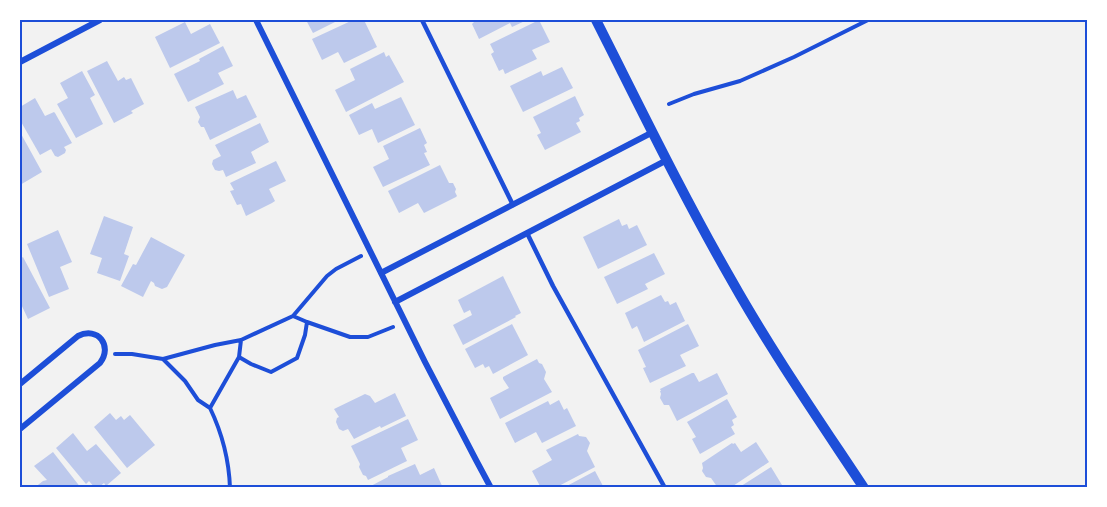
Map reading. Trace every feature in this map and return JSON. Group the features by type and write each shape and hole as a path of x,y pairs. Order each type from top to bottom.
{"street":[{"path":"20,62 100,20"},
{"path":"256,20 405,322 491,488"},
{"path":"596,20 667,160 738,292 793,382 864,488"},
{"path":"381,273 653,132"},
{"path":"395,302 667,160"},
{"path":"20,384 84,333 101,338 104,343 105,355 100,363 20,429"}],"lane":[{"path":"422,20 513,205"},
{"path":"527,233 553,286 665,488"}],"path":[{"path":"669,104 694,94 740,81 868,20"},
{"path":"105,355 132,354 163,358 241,340 293,316 327,276 371,251"},
{"path":"293,316 350,337 368,337 405,322"},
{"path":"239,357 271,372 297,358 307,322"},
{"path":"210,408 239,357 241,340"},
{"path":"163,358 185,381 198,400 210,408 225,448 230,488"}],"building":[{"path":"306,20 339,20 313,33"},
{"path":"353,20 364,20 377,47 344,63 338,52 322,60 312,39"},
{"path":"473,20 527,20 512,27 510,23 479,39 472,24"},
{"path":"539,20 550,42 532,50 537,59 505,74 503,69 499,71 491,54 494,52 490,44"},
{"path":"185,22 191,34 210,24 220,43 170,68 155,37"},
{"path":"223,46 233,66 218,73 224,84 188,102 174,74"},
{"path":"384,52 386,57 389,55 404,82 346,112 335,90 355,80 350,69"},
{"path":"107,61 118,81 124,77 126,80 131,78 144,104 114,123 87,71"},
{"path":"562,67 573,88 523,112 510,86 541,71 543,76"},
{"path":"82,71 95,95 90,98 103,124 76,138 57,104 68,98 60,83"},
{"path":"233,90 237,99 246,95 257,117 210,140 204,127 201,127 198,122 200,117 195,107"},
{"path":"575,96 584,115 576,123 581,132 545,150 537,135 541,133 533,117"},
{"path":"401,97 415,125 378,143 372,129 359,135 349,115 372,103 375,109"},
{"path":"35,98 45,116 55,113 72,143 64,147 65,153 58,157 51,149 40,155 20,120 20,107"},
{"path":"260,123 269,142 251,152 256,163 226,177 223,170 215,170 213,160 221,156 215,145"},
{"path":"420,128 427,143 424,145 427,152 424,153 430,165 383,187 373,167 389,159 383,146"},
{"path":"20,132 42,172 20,185"},
{"path":"276,161 286,181 269,189 275,201 246,216 241,204 237,205 230,191 234,190 230,183"},
{"path":"440,165 449,183 453,183 457,196 424,213 418,203 399,213 388,191"},
{"path":"104,216 133,227 124,254 129,256 120,281 97,273 102,258 90,254"},
{"path":"619,219 622,226 627,224 629,229 637,225 647,245 598,269 583,237"},
{"path":"58,230 72,262 60,267 69,289 49,297 27,244"},
{"path":"151,237 185,255 167,287 162,289 151,281 143,297 121,286 133,264 136,265"},
{"path":"654,253 665,274 645,284 648,289 617,304 604,277"},
{"path":"23,257 50,308 28,319 20,302 20,259"},
{"path":"503,276 521,313 463,345 453,325 472,315 470,310 464,313 458,300"},
{"path":"661,295 670,305 676,302 685,321 644,342 637,326 632,329 625,313"},
{"path":"512,324 528,355 493,374 489,366 485,368 483,364 475,368 465,349"},
{"path":"688,324 699,346 680,355 686,366 650,383 638,350"},
{"path":"537,359 546,372 544,379 552,392 500,419 490,398 509,388 503,377"},
{"path":"692,373 699,382 717,373 728,394 677,421 669,405 664,405 660,398 660,389"},
{"path":"395,393 406,416 354,439 348,429 343,431 339,429 336,422 339,417 334,409 365,394 370,396 375,403"},
{"path":"727,399 737,417 732,420 734,425 731,427 735,434 700,454 692,439 696,437 687,422"},
{"path":"559,400 564,410 567,408 576,426 542,443 536,432 515,443 505,423 548,401 550,405"},
{"path":"110,413 116,420 121,416 124,420 130,415 155,445 127,468 94,427"},
{"path":"408,419 418,440 401,448 407,461 368,480 359,467 360,464 351,446"},
{"path":"73,433 87,451 96,444 121,473 106,486 104,483 95,488 89,481 86,484 56,448"},
{"path":"578,434 586,437 590,443 587,451 595,467 555,488 541,488 532,471 552,460 546,450"},
{"path":"756,442 769,462 730,488 718,488 702,471 702,463 732,443 735,443 741,452"},
{"path":"53,452 81,488 34,488 47,480 34,466"},
{"path":"415,464 420,475 434,468 443,488 367,488 388,476"},
{"path":"771,467 782,485 778,488 738,488"},
{"path":"595,471 603,486 606,485 607,488 563,488"}]}
